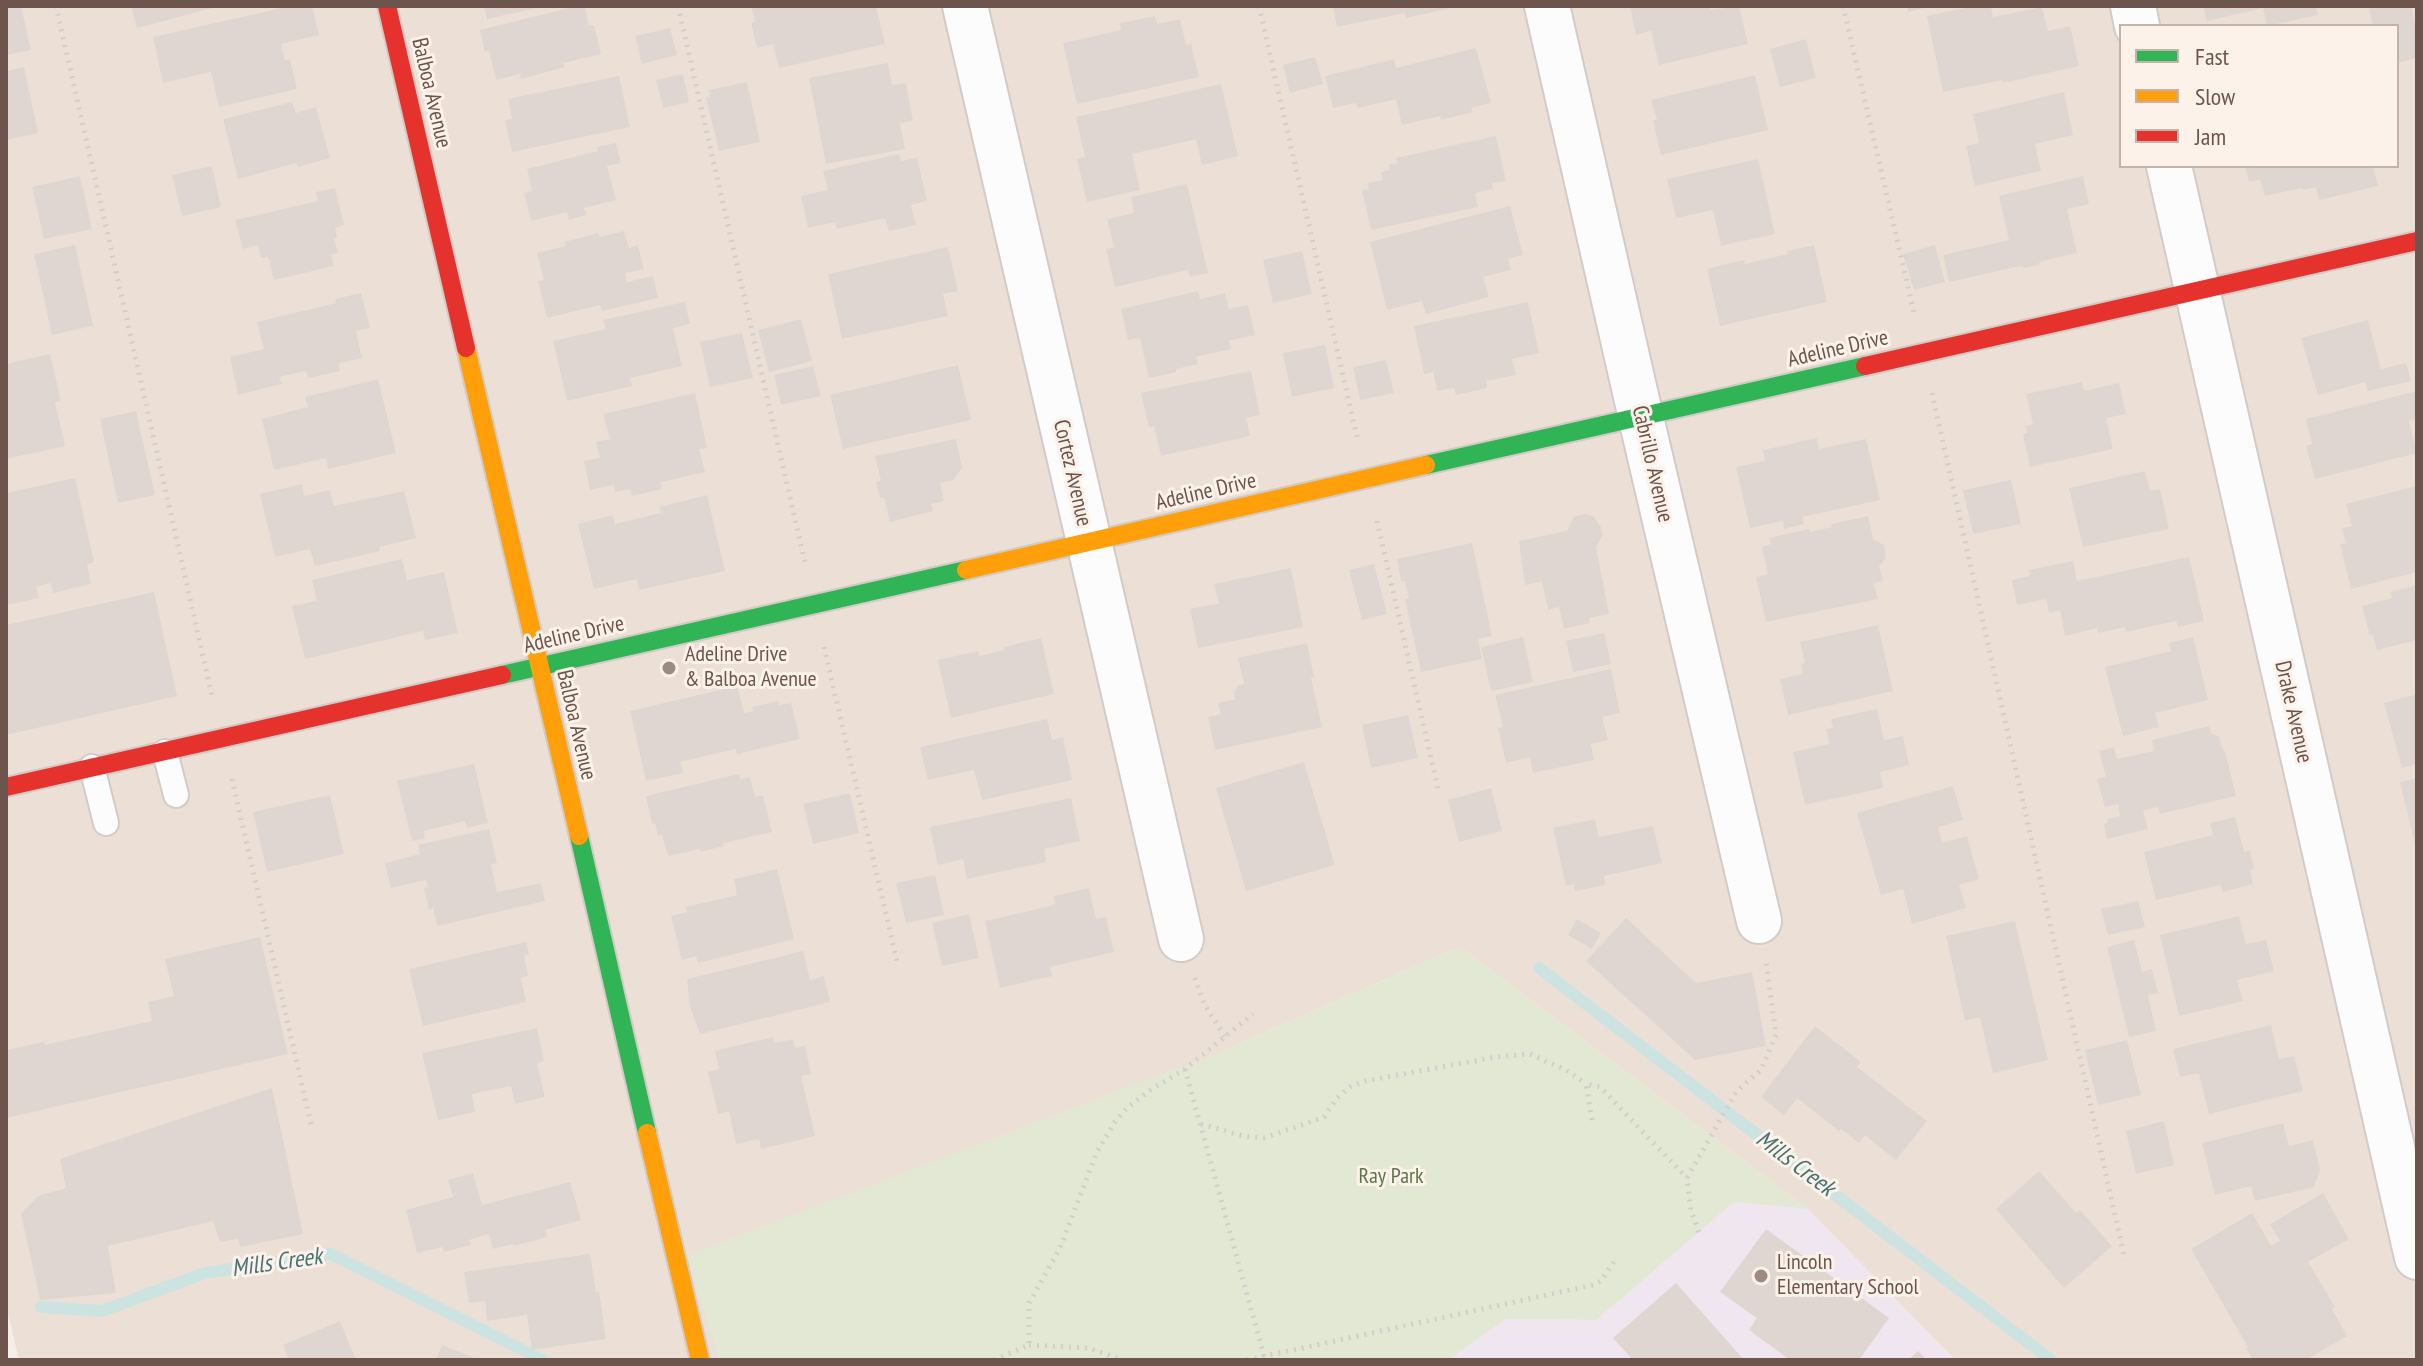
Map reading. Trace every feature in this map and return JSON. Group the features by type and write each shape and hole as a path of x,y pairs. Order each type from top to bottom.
{"street":[{"name":"Balboa Avenue","path":"387,6 700,1360"},
{"name":"Cortez Avenue","path":"965,6 1181,939"},
{"name":"Cabrillo Avenue","path":"1547,6 1759,921"},
{"name":"Drake Avenue","path":"2169,168 2417,1257"},
{"name":"Adeline Drive","path":"6,787 2417,241"}],"lane":[{"path":"165,752 176,795"},
{"path":"92,767 106,823"}],"path":[{"path":"56,6 312,1129"},
{"path":"678,6 898,966"},
{"path":"1259,6 1439,793"},
{"path":"1843,6 2125,1260"},
{"path":"1699,1232 1691,1211 1687,1178 1736,1092 1761,1070 1776,1035 1759,921"},
{"path":"1181,939 1205,1006 1225,1036"},
{"path":"1029,1345 1029,1303 1060,1248 1097,1152 1115,1122 1127,1108 1185,1069 1253,1014"},
{"path":"1201,1124 1243,1136 1264,1138 1324,1117 1337,1098 1350,1087 1365,1081 1496,1057 1530,1054 1566,1070 1586,1084 1600,1087 1687,1178"},
{"path":"1185,1069 1264,1356"},
{"path":"1586,1084 1592,1120"},
{"path":"1247,1360 1593,1285 1601,1281 1615,1260"},
{"path":"994,1360 1029,1345 1089,1348 1122,1360"}],"shaded area":[{"path":"6,6 2417,6 2417,1360 1955,1360 1808,1209 1460,947 1218,1053 719,1360 19,1360 6,1305"},
{"name":"Lincoln Elementary School","path":"1734,1202 1808,1209 1955,1360 1448,1360 1506,1319 1596,1320"}],"green space":[{"name":"Ray Park","path":"1460,947 1808,1209 1734,1202 1596,1320 1506,1319 1448,1360 719,1360 687,1256 1218,1053"}],"building":[{"path":"6,6 21,6 31,50 6,55"},
{"path":"131,6 216,6 216,7 137,28"},
{"path":"291,6 312,6 319,35 281,44 285,61 290,59 297,89 219,107 211,72 163,83 153,37"},
{"path":"484,6 541,6 541,7 487,19"},
{"path":"585,6 589,26 594,25 601,54 563,63 565,67 521,79 520,74 496,80 489,50 485,52 480,30"},
{"path":"751,6 876,6 885,44 779,68 773,44 757,48 751,23 755,22"},
{"path":"1333,6 1456,7 1406,18 1405,13 1337,27"},
{"path":"1630,6 1710,6 1711,10 1739,6 1748,44 1659,65 1651,31 1636,35"},
{"path":"1907,6 1928,6 1928,7 1908,12"},
{"path":"1974,6 1991,6 1993,17 2042,7 2048,31 2070,26 2079,66 2003,83 2003,80 1943,92 1927,16"},
{"path":"2203,6 2316,6 2318,15 2267,24 2263,8 2207,21"},
{"path":"2411,6 2417,31 2417,58 2399,62 2399,24 2373,24 2369,9"},
{"path":"1155,16 1157,24 1180,19 1186,45 1191,44 1199,77 1077,104 1063,43 1121,30 1120,23"},
{"path":"670,28 677,55 642,64 635,36"},
{"path":"1806,39 1816,78 1780,87 1770,49"},
{"path":"1476,48 1491,103 1471,108 1473,112 1402,125 1396,99 1358,108 1356,103 1333,108 1325,76 1394,59 1396,68"},
{"path":"1315,57 1323,84 1290,93 1283,65"},
{"path":"888,63 892,85 906,83 913,121 900,123 905,149 826,164 809,78"},
{"path":"24,67 38,133 6,140 6,71"},
{"path":"683,74 689,102 663,108 656,80"},
{"path":"1755,75 1768,130 1661,155 1653,121 1657,119 1651,100"},
{"path":"619,76 630,127 512,152 505,120 512,119 508,99"},
{"path":"747,82 760,142 719,151 706,98 710,97 709,90"},
{"path":"1221,84 1238,156 1202,165 1196,139 1132,154 1140,190 1087,202 1077,159 1085,157 1076,117"},
{"path":"2064,92 2073,135 2035,144 2041,171 1975,186 1966,146 1979,143 1973,114"},
{"path":"292,102 296,113 316,107 330,158 298,167 296,163 238,179 223,119"},
{"path":"1496,136 1506,181 1492,183 1493,189 1475,193 1478,207 1371,230 1362,190 1369,189 1368,183 1383,180 1381,172 1390,170 1389,165 1398,163 1396,158"},
{"path":"616,143 621,163 607,166 616,200 584,208 586,215 569,220 567,212 531,221 524,193 532,191 527,169 598,151 597,147"},
{"path":"899,154 901,161 917,158 927,201 911,205 916,225 889,231 885,218 837,229 835,222 808,228 801,196 828,190 823,171"},
{"path":"1758,159 1775,234 1721,246 1713,210 1676,218 1667,179"},
{"path":"212,166 221,207 182,216 172,175"},
{"path":"2246,168 2374,168 2378,186 2319,200 2316,187 2265,196 2260,180 2249,182"},
{"path":"80,176 92,229 44,239 32,187"},
{"path":"2083,176 2089,204 2067,209 2077,253 2025,268 2020,266 1949,282 1943,255 2009,240 1999,196"},
{"path":"1187,184 1208,273 1190,277 1188,270 1115,287 1106,249 1114,247 1107,219 1134,213 1131,197"},
{"path":"335,188 344,225 335,228 338,253 331,255 334,266 274,280 268,257 261,258 258,245 243,249 235,220 318,201 316,192"},
{"path":"1510,206 1523,255 1508,259 1511,270 1483,277 1489,297 1426,314 1422,301 1387,310 1370,242"},
{"path":"624,231 629,248 638,245 644,269 625,273 627,282 653,276 658,298 602,311 600,305 547,318 538,281 544,280 537,253 598,233 600,237"},
{"path":"75,245 93,326 52,335 34,254"},
{"path":"1814,245 1827,302 1720,326 1707,269 1744,260 1745,264"},
{"path":"1935,245 1945,282 1914,290 1903,254"},
{"path":"948,247 958,291 943,294 948,316 842,339 828,274"},
{"path":"1302,251 1312,294 1273,303 1263,260"},
{"path":"1198,291 1200,299 1225,293 1229,309 1248,305 1255,335 1229,341 1231,349 1196,357 1198,364 1149,378 1140,338 1128,340 1121,309"},
{"path":"361,293 370,328 356,331 362,358 339,363 340,371 308,378 306,371 279,377 282,384 238,395 230,357 264,349 257,322 336,303 335,299"},
{"path":"685,302 690,324 673,328 682,366 630,378 632,386 567,401 553,341 606,329 603,320"},
{"path":"1528,302 1539,353 1512,359 1516,375 1486,381 1487,388 1456,395 1454,388 1437,391 1433,372 1424,374 1414,326"},
{"path":"801,319 812,361 769,372 758,330"},
{"path":"2368,320 2381,369 2406,363 2411,381 2368,391 2365,382 2318,395 2301,338"},
{"path":"742,333 753,378 710,387 700,342"},
{"path":"1325,345 1334,388 1292,397 1283,353"},
{"path":"50,354 61,401 55,402 65,446 6,459 6,364"},
{"path":"1386,360 1394,393 1360,400 1353,367"},
{"path":"958,365 971,420 843,449 830,395"},
{"path":"813,366 821,396 781,405 774,375"},
{"path":"1251,371 1260,415 1246,418 1250,436 1161,456 1154,426 1149,427 1141,393"},
{"path":"378,379 396,453 328,469 326,458 274,470 262,419 308,407 305,397"},
{"path":"2082,382 2084,391 2119,383 2126,414 2106,418 2113,449 2030,467 2023,434 2027,433 2026,426 2033,424 2026,394"},
{"path":"2417,391 2417,419 2409,421 2417,453 2315,479 2306,446 2312,444 2306,419"},
{"path":"695,393 707,448 699,449 705,472 661,482 662,489 632,496 630,489 615,492 614,485 590,490 584,461 600,458 596,442 610,439 603,414"},
{"path":"136,411 155,495 118,503 100,419"},
{"path":"1817,438 1819,449 1866,439 1880,500 1802,517 1804,524 1784,529 1783,521 1750,528 1736,467 1765,461 1763,450"},
{"path":"956,439 962,468 953,480 940,483 944,501 931,504 933,511 890,522 884,497 880,498 876,482 881,481 875,456"},
{"path":"2145,471 2150,491 2160,489 2169,529 2083,547 2069,488"},
{"path":"75,478 94,562 87,564 91,584 53,593 51,583 36,587 39,598 6,605 6,493"},
{"path":"2011,480 2021,524 1973,534 1963,490"},
{"path":"302,484 304,496 330,490 334,506 404,491 416,538 379,547 380,551 315,566 310,549 275,557 260,494"},
{"path":"2417,486 2417,572 2351,589 2340,544 2346,543 2342,528 2352,526 2346,504"},
{"path":"707,495 725,571 639,590 637,579 594,589 578,524 613,515 615,524 661,513 660,507"},
{"path":"1586,514 1593,516 1603,534 1596,547 1609,614 1589,618 1590,623 1564,629 1559,607 1548,610 1542,581 1525,585 1519,541 1567,531 1573,518"},
{"path":"1868,516 1873,539 1884,545 1886,558 1879,566 1883,581 1873,583 1878,599 1766,622 1756,577 1768,574 1762,547 1771,544 1769,538 1809,529 1810,532"},
{"path":"1472,543 1492,636 1478,639 1482,659 1421,672 1405,599 1409,598 1405,581 1401,581 1397,559"},
{"path":"2189,557 2204,621 2178,627 2176,621 2126,632 2125,627 2098,633 2097,628 2065,636 2060,610 2049,613 2046,599 2017,605 2012,580 2030,576 2029,570 2073,561 2077,581"},
{"path":"402,559 407,580 444,572 458,633 425,640 423,631 305,659 292,606 317,601 312,580"},
{"path":"1374,564 1387,614 1362,620 1349,570"},
{"path":"1291,568 1303,627 1198,648 1190,609 1219,603 1214,584"},
{"path":"2417,585 2417,640 2377,650 2362,606 2392,598 2390,592"},
{"path":"154,592 177,696 6,735 6,625"},
{"path":"1878,625 1893,691 1788,715 1780,679 1803,674 1801,664 1805,663 1800,642"},
{"path":"1604,633 1611,664 1573,672 1566,641"},
{"path":"1523,637 1533,682 1491,691 1481,647"},
{"path":"2193,637 2208,700 2155,713 2159,727 2123,736 2105,667 2171,651 2169,643"},
{"path":"1041,638 1054,694 951,718 938,660 978,651 979,656"},
{"path":"1307,643 1322,727 1215,750 1208,717 1221,714 1218,703 1235,699 1237,686 1244,684 1238,658"},
{"path":"1611,669 1620,713 1602,717 1608,740 1591,744 1594,760 1533,773 1530,757 1506,763 1498,728 1503,727 1495,695"},
{"path":"737,686 744,713 753,711 752,707 778,701 779,705 791,703 800,739 737,754 736,749 680,762 683,773 646,781 630,711"},
{"path":"2417,694 2417,764 2402,768 2384,703"},
{"path":"1877,709 1884,740 1903,736 1909,765 1880,772 1883,788 1805,805 1793,752 1829,744 1826,729 1833,728 1831,719"},
{"path":"1408,715 1418,758 1371,768 1362,725"},
{"path":"1047,719 1052,740 1063,737 1072,780 982,800 974,770 928,780 920,747"},
{"path":"2209,726 2211,733 2219,737 2225,751 2236,796 2160,814 2158,807 2143,810 2148,829 2107,839 2104,824 2108,823 2107,819 2120,816 2118,804 2105,807 2097,779 2106,777 2099,751 2114,747 2117,759 2154,751 2152,740"},
{"path":"1304,762 1335,865 1246,891 1216,788"},
{"path":"474,764 488,823 467,828 465,821 423,831 425,838 412,841 397,781"},
{"path":"739,774 740,779 750,777 755,797 763,795 772,832 723,843 724,846 700,852 700,849 668,856 662,835 658,836 655,823 652,824 646,796"},
{"path":"2417,778 2417,849 2416,849 2400,782"},
{"path":"1953,786 1963,820 1938,827 1942,843 1967,836 1979,879 1959,885 1966,908 1912,924 1903,889 1881,895 1857,813"},
{"path":"1491,788 1502,831 1459,842 1448,800"},
{"path":"850,793 859,833 813,844 803,804"},
{"path":"330,795 344,854 267,872 253,812"},
{"path":"1071,798 1080,841 1044,849 1046,862 967,879 963,859 938,865 930,827"},
{"path":"2235,817 2244,852 2250,850 2253,884 2223,892 2221,885 2156,900 2144,852 2213,835 2210,823"},
{"path":"1595,819 1599,837 1653,826 1662,863 1604,876 1605,885 1575,891 1574,884 1566,886 1553,828"},
{"path":"489,829 497,863 491,864 497,892 541,883 545,901 437,926 433,908 429,910 424,888 428,887 426,880 391,888 385,863 420,854 418,845"},
{"path":"777,869 794,939 698,963 696,956 682,960 671,916 687,912 686,907 737,895 734,879"},
{"path":"935,875 944,915 906,923 896,883"},
{"path":"1089,888 1096,919 1106,917 1114,952 1050,967 1052,976 1000,988 985,921 1055,905 1054,896"},
{"path":"2138,901 2145,927 2108,935 2101,909"},
{"path":"969,914 979,958 942,966 932,923"},
{"path":"2239,916 2246,944 2266,940 2274,971 2237,980 2243,1001 2179,1016 2160,935"},
{"path":"1626,918 1696,983 1752,972 1766,1046 1695,1060 1586,961"},
{"path":"1577,919 1601,933 1592,949 1568,935"},
{"path":"2015,921 2048,1060 1993,1073 1980,1017 1965,1021 1946,936"},
{"path":"260,937 288,1054 6,1118 6,1050 44,1042 45,1045 152,1021 148,1002 174,996 165,959"},
{"path":"2134,940 2142,972 2152,969 2158,993 2148,995 2156,1031 2129,1037 2107,947"},
{"path":"526,942 529,954 524,955 528,976 521,978 526,1002 423,1026 409,969"},
{"path":"803,951 810,980 824,976 830,1002 700,1034 690,1007 687,979"},
{"path":"2271,1025 2279,1059 2294,1056 2303,1091 2209,1114 2199,1073 2180,1077 2173,1049"},
{"path":"1815,1026 1861,1062 1857,1067 1927,1121 1896,1160 1865,1135 1859,1143 1841,1129 1839,1131 1797,1098 1784,1115 1761,1097"},
{"path":"537,1028 544,1061 537,1063 545,1097 515,1104 511,1086 472,1094 475,1112 438,1120 422,1053"},
{"path":"773,1037 774,1043 793,1039 795,1048 805,1046 811,1074 801,1076 815,1136 761,1149 759,1139 736,1144 729,1111 718,1114 708,1072 719,1069 715,1051"},
{"path":"2127,1040 2141,1095 2098,1105 2085,1050"},
{"path":"272,1088 303,1234 240,1247 238,1239 220,1242 213,1221 108,1246 116,1293 40,1300 21,1214 38,1196 66,1188 60,1159"},
{"path":"2164,1121 2174,1165 2136,1174 2126,1131"},
{"path":"2283,1123 2289,1146 2313,1140 2320,1170 2314,1187 2255,1201 2251,1186 2215,1195 2202,1143"},
{"path":"2039,1171 2076,1213 2080,1210 2112,1246 2064,1288 1996,1209"},
{"path":"473,1173 482,1205 570,1182 581,1220 545,1230 547,1237 514,1246 493,1249 489,1234 469,1240 471,1245 444,1252 442,1247 417,1253 406,1210 453,1197 448,1180"},
{"path":"2323,1193 2349,1239 2308,1262 2335,1307 2332,1309 2347,1336 2306,1360 2253,1360 2191,1249 2252,1213 2271,1246 2280,1241 2270,1224"},
{"path":"1766,1229 1889,1318 1859,1360 1790,1360 1749,1330 1757,1318 1720,1292"},
{"path":"590,1254 606,1339 532,1350 527,1315 487,1321 485,1301 469,1303 464,1272"},
{"path":"1676,1283 1744,1360 1633,1360 1613,1338"},
{"path":"340,1321 356,1360 289,1360 283,1345"},
{"path":"442,1345 480,1360 436,1360"},
{"path":"1918,1351 1927,1360 1908,1360"}],"waterway":[{"name":"Mills Creek","path":"1539,968 2051,1360"},
{"name":"Mills Creek","path":"41,1307 102,1311 205,1273 331,1254 543,1360"}],"traffic: fast":[{"path":"1426,465 1865,366"},
{"path":"502,675 966,570"},
{"path":"579,836 647,1133"}],"traffic: slow":[{"path":"466,348 579,836"},
{"path":"966,570 1426,465"},
{"path":"647,1133 700,1360"}],"traffic: jam":[{"path":"387,6 466,348"},
{"path":"1865,366 2417,241"},
{"path":"6,787 502,675"}],"place":[{"name":"Adeline Drive & Balboa Avenue","path":"669,668"},
{"name":"Lincoln Elementary School","path":"1761,1276"}]}
